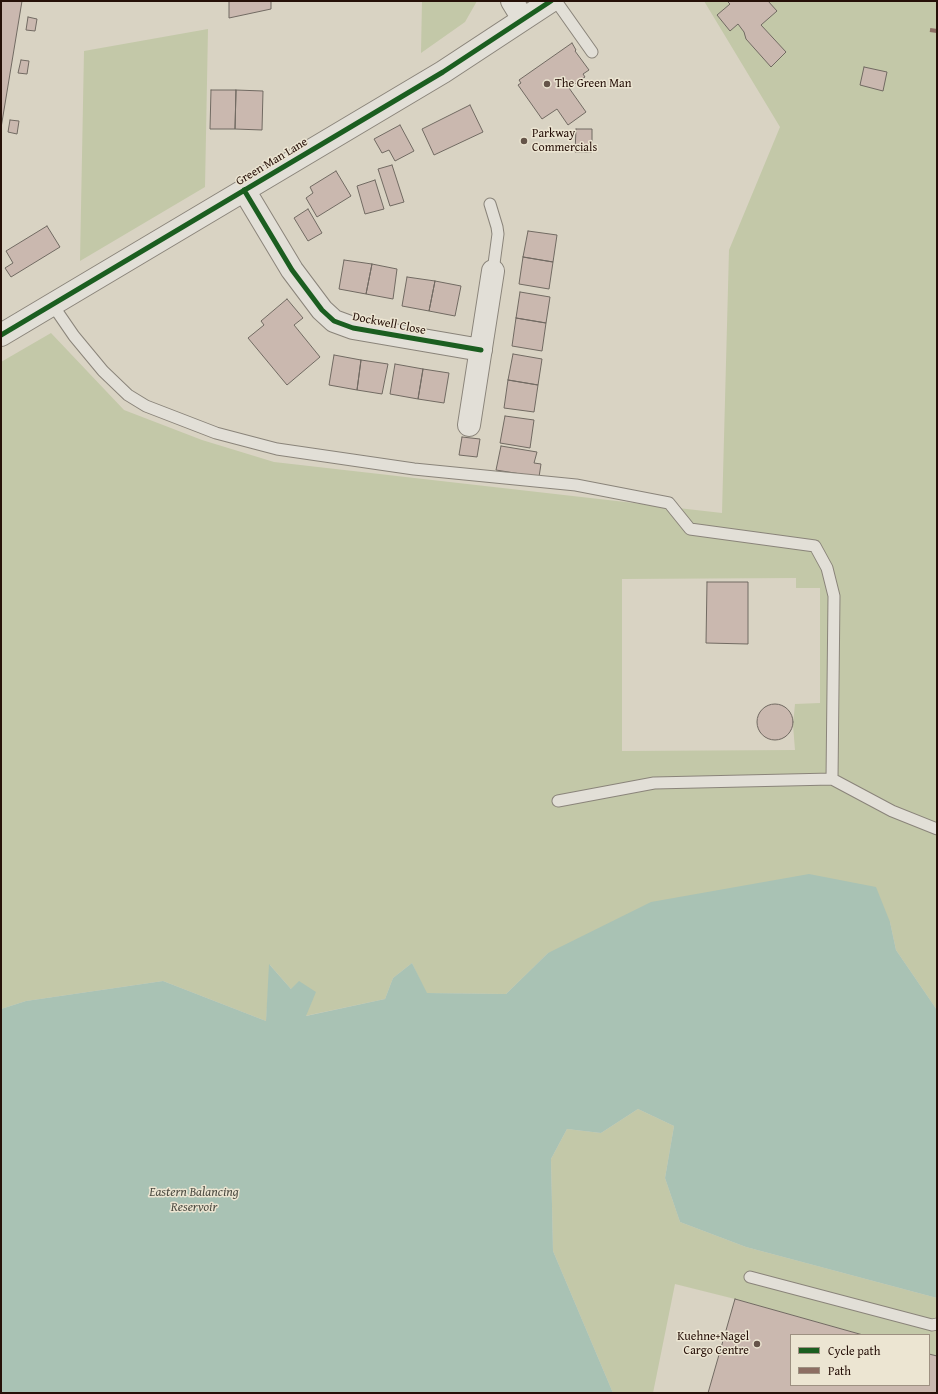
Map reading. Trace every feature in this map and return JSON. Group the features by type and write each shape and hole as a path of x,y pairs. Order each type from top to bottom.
{"street":[{"name":"Green Man Lane","path":"1,335 443,72 518,10 551,1"},
{"name":"Dockwell Close","path":"244,190 292,270 322,310 334,321 353,328 481,350"},
{"path":"469,425 493,271"}],"lane":[{"path":"556,1 592,52"},
{"path":"490,204 498,234 493,271"},
{"path":"52,304 74,336 103,371 128,395 146,406 216,433 277,449 414,469 584,487 669,503 690,529 815,546 828,568 834,596 832,779"},
{"path":"558,801 654,783 832,779 892,811 937,829"},
{"path":"750,1277 932,1325 937,1324"}],"shaded area":[{"path":"422,1 477,1 465,22 421,53"},
{"path":"704,1 937,1 937,1010 896,950 890,922 548,953 506,994 426,993 412,963 393,978 385,999 305,1016 291,989 270,965 266,1021 163,981 26,1001 1,1009 1,362 51,333 124,410 202,440 274,462 722,513 729,250 780,127","holes":["796,578 796,588 820,588 820,703 795,704 793,725 795,750 622,751 622,579"]},
{"path":"208,29 205,187 80,261 84,51"},
{"path":"638,1109 674,1126 665,1178 680,1222 746,1247 937,1298 937,1356 930,1354 930,1334 859,1334 735,1299 675,1284 653,1393 613,1393 553,1251 551,1159 567,1129 601,1133"}],"water":[{"name":"Eastern Balancing Reservoir","path":"809,874 876,887 890,922 896,950 937,1010 937,1298 746,1247 680,1222 665,1178 674,1126 638,1109 601,1133 567,1129 551,1159 553,1251 613,1393 1,1393 1,1009 26,1001 163,981 266,1021 269,964 291,989 299,981 316,992 306,1016 385,999 393,978 412,963 427,993 506,994 548,953 651,902"}],"building":[{"path":"1,1 22,1 1,128"},
{"path":"229,1 271,1 271,9 229,18"},
{"path":"727,1 768,1 777,11 761,25 786,52 771,67 746,39 744,32 738,24 730,31 717,15 730,4"},
{"path":"28,17 37,19 35,31 26,30"},
{"name":"The Green Man","path":"572,43 576,50 575,51 589,70 583,74 585,77 569,88 586,112 568,125 557,109 542,119 518,85 521,83 519,80"},
{"path":"21,60 29,61 27,74 18,73"},
{"path":"864,67 887,72 883,91 860,85"},
{"path":"211,90 236,90 235,129 210,129"},
{"path":"236,90 263,91 262,130 235,129"},
{"path":"470,105 483,132 434,155 422,129"},
{"path":"10,120 19,121 17,134 8,132"},
{"path":"400,125 414,151 395,161 389,150 382,153 374,139"},
{"path":"576,129 592,129 592,152 575,152"},
{"path":"392,165 404,202 390,206 378,169"},
{"path":"336,171 351,196 317,217 306,198 313,193 310,187"},
{"path":"375,180 384,209 365,214 357,186"},
{"path":"308,209 322,233 308,241 294,218"},
{"path":"47,226 60,247 11,277 5,268 13,263 6,251"},
{"path":"528,231 557,235 553,262 523,257"},
{"path":"523,257 553,262 549,289 519,284"},
{"path":"344,260 372,264 366,294 339,289"},
{"path":"372,264 397,269 393,299 366,294"},
{"path":"407,277 435,281 429,311 402,306"},
{"path":"435,281 461,286 455,316 429,311"},
{"path":"520,292 550,297 546,323 516,318"},
{"path":"287,299 303,318 294,325 320,357 287,385 248,338 264,325 261,321"},
{"path":"516,318 546,323 542,351 512,346"},
{"path":"513,354 542,359 538,385 508,380"},
{"path":"334,355 361,360 357,390 329,385"},
{"path":"361,360 388,364 382,394 357,390"},
{"path":"395,364 423,369 418,399 390,394"},
{"path":"423,369 449,373 444,403 418,399"},
{"path":"508,380 538,385 534,412 504,408"},
{"path":"505,416 534,420 530,448 500,443"},
{"path":"462,437 480,439 477,457 459,455"},
{"path":"501,446 537,452 534,463 541,464 539,477 496,470"},
{"path":"707,582 748,582 748,644 706,643"},
{"path":"779,704 788,709 792,715 792,729 788,735 779,740 771,740 762,735 758,729 757,718 762,709 768,705"},
{"name":"Kuehne+Nagel Cargo Centre","path":"735,1299 859,1334 790,1334 790,1386 930,1386 930,1354 937,1356 937,1393 708,1393"}],"marked path":[{"path":"930,30 937,31"}],"cycle path":[{"path":"1,335 443,72 551,1"},
{"path":"244,190 292,270 322,310 334,321 353,328 481,350"}],"place":[{"name":"The Green Man","path":"547,84"},
{"name":"Parkway Commercials","path":"524,141"},
{"name":"Kuehne+Nagel Cargo Centre","path":"757,1344"}]}
